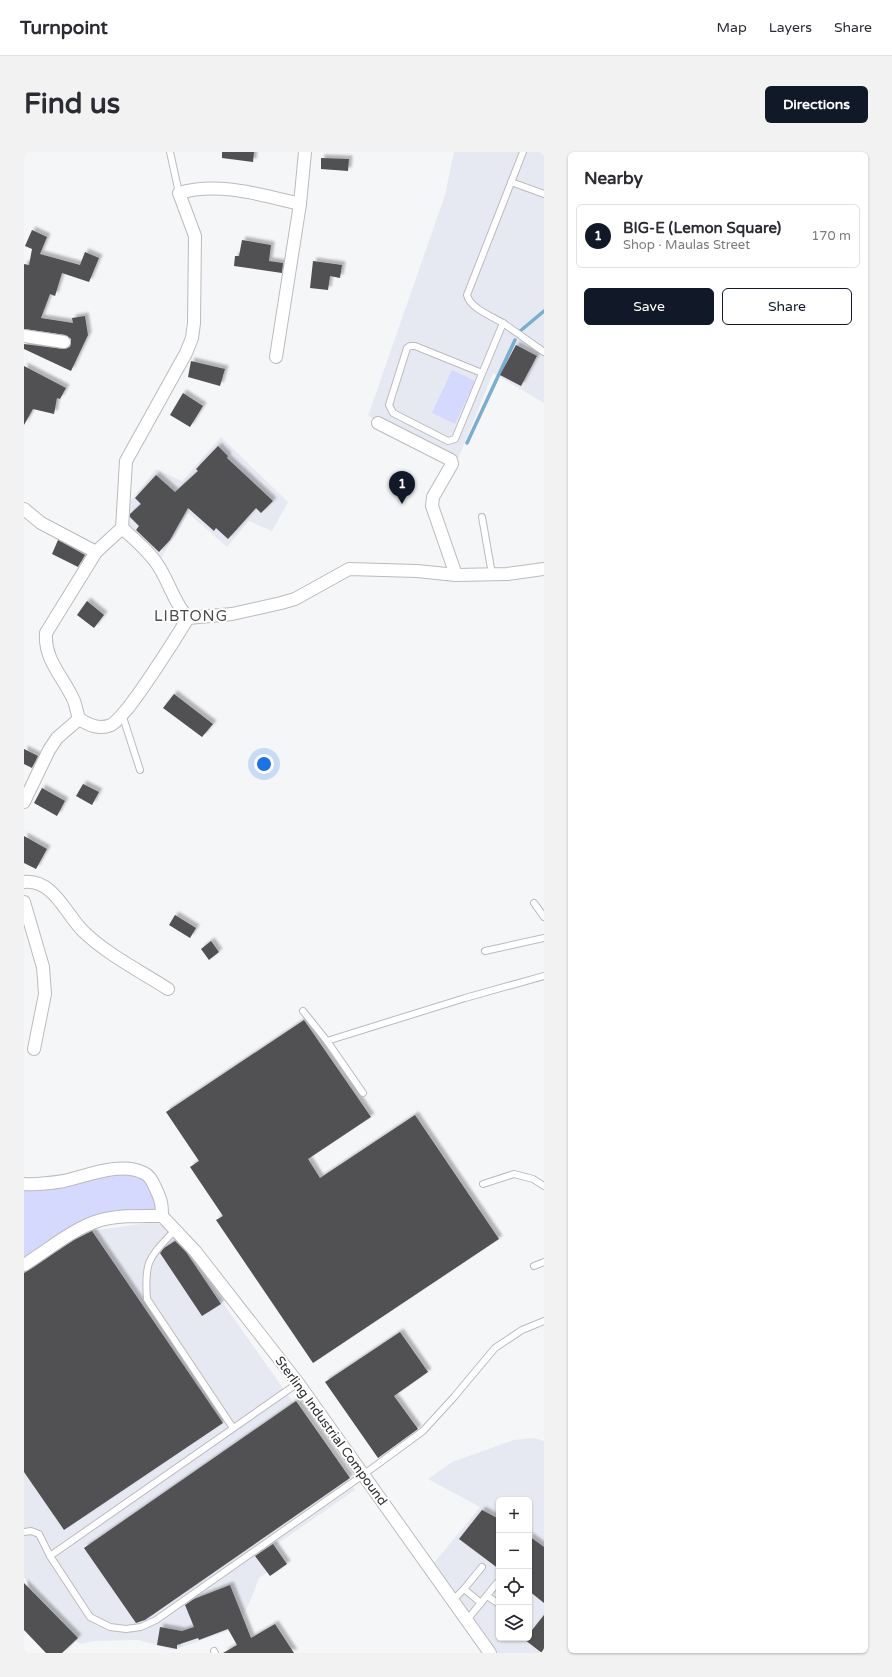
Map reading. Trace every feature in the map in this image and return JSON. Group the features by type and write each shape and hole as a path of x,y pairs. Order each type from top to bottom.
{"street":[{"path":"276,357 300,204 305,152"},
{"path":"188,618 146,685 111,725 98,727 79,719 74,701 48,654 46,633 96,552 122,528 126,461 186,353 192,338 194,323 196,236 179,193 189,190 218,188 300,204"},
{"path":"24,336 64,342"},
{"path":"378,423 451,460 452,464 433,497 432,506 456,575"},
{"path":"24,508 41,523 96,552"},
{"path":"122,528 147,552 159,567 180,608 188,618"},
{"path":"188,618 232,614 295,599 349,569 417,571 456,575 492,574 544,569"},
{"path":"24,802 57,738 79,719"},
{"path":"24,882 41,884 53,893 84,932 113,954 168,989"},
{"path":"24,902 43,967 45,994 34,1049"},
{"path":"24,1184 34,1185 63,1181 109,1170 133,1169 145,1173 151,1179 162,1201 162,1216 130,1216 101,1220 82,1227 24,1266"},
{"name":"Sterling Industrial Compound","path":"162,1216 195,1251 298,1383 490,1653"}],"lane":[{"path":"170,152 179,193"},
{"path":"523,152 467,295 468,300 472,305 503,323 544,352"},
{"path":"512,182 544,194"},
{"path":"482,373 415,346 410,346 407,348 389,405 390,409 393,413 448,441 455,439 503,323"},
{"path":"482,517 492,574"},
{"path":"122,714 140,770"},
{"path":"534,903 544,917"},
{"path":"484,951 544,938"},
{"path":"327,1041 465,998 544,976"},
{"path":"303,1011 327,1041 362,1093"},
{"path":"483,1184 514,1174 533,1180 544,1186"},
{"path":"175,1230 153,1254 148,1263 146,1279 147,1299 233,1428"},
{"path":"534,1266 544,1262"},
{"path":"24,1532 31,1531 39,1534 50,1556 90,1618 110,1627 126,1629 141,1627 156,1620 363,1475 423,1431 495,1348 522,1330 544,1321"},
{"path":"50,1556 298,1383"},
{"path":"453,1600 464,1590 482,1567"},
{"path":"468,1620 496,1585"},
{"path":"464,1590 481,1603"},
{"path":"487,1596 496,1602"}],"shaded area":[{"path":"454,152 544,152 544,403 493,373 458,459 368,416 445,195"},
{"path":"452,370 475,381 455,424 432,413"},
{"path":"221,437 288,502 272,531 249,521 227,547 188,513 160,560 128,529 129,503 156,469 182,481"},
{"path":"109,1170 145,1173 162,1216 101,1220 24,1265 24,1184"},
{"path":"155,1222 172,1231 355,1490 270,1549 281,1563 259,1578 252,1597 237,1628 173,1650 139,1640 95,1641 80,1644 51,1618 24,1577 24,1271 90,1231"},
{"path":"534,1438 544,1441 544,1653 498,1653 434,1563 480,1507 428,1479 452,1462 514,1440"}],"building":[{"path":"222,152 254,152 253,162 222,158"},
{"path":"321,158 349,159 348,171 321,169"},
{"path":"32,230 47,237 40,254 80,265 85,252 99,258 89,282 62,273 55,296 50,294 41,318 73,323 72,318 85,316 88,335 71,371 24,349 24,344 63,349 70,347 71,343 71,339 65,335 24,329 24,264 29,265 32,249 25,246"},
{"path":"242,240 271,245 269,261 283,263 282,273 234,266 235,256 239,256"},
{"path":"313,261 342,265 340,278 330,276 328,290 310,288"},
{"path":"516,345 537,356 521,386 500,375"},
{"path":"191,361 225,369 220,386 188,377"},
{"path":"24,366 66,388 60,399 57,398 54,414 33,409 24,425"},
{"path":"183,393 203,406 190,427 170,415"},
{"path":"218,446 228,456 227,458 273,501 261,513 256,508 228,539 216,528 214,531 188,508 170,540 159,552 136,530 139,526 130,517 130,514 141,504 135,498 156,475 175,492 198,471 196,469"},
{"path":"58,540 85,555 78,567 52,554"},
{"path":"87,601 104,615 94,628 77,615"},
{"path":"174,694 213,724 202,737 163,708"},
{"path":"24,749 38,756 32,768 24,764"},
{"path":"83,784 99,792 92,805 76,796"},
{"path":"42,788 65,801 57,816 34,803"},
{"path":"24,836 47,849 36,869 24,863"},
{"path":"175,915 196,928 190,938 169,925"},
{"path":"211,941 219,952 209,960 201,949"},
{"path":"304,1020 371,1117 308,1159 320,1178 415,1115 499,1239 313,1363 216,1220 223,1216 190,1167 199,1161 166,1112"},
{"path":"92,1231 223,1423 64,1530 24,1472 24,1273 74,1240"},
{"path":"175,1241 186,1252 221,1304 202,1316 160,1253 164,1248"},
{"path":"400,1332 428,1372 394,1396 418,1429 378,1458 325,1382"},
{"path":"296,1401 350,1478 145,1620 136,1623 84,1548"},
{"path":"482,1510 496,1517 496,1567 459,1539"},
{"path":"532,1538 544,1547 544,1603 532,1593"},
{"path":"273,1544 287,1564 270,1576 255,1556"},
{"path":"24,1583 78,1638 62,1653 46,1653 24,1630"},
{"path":"230,1585 251,1638 275,1624 294,1653 223,1653 237,1645 228,1629 199,1640 198,1638 177,1645 177,1649 157,1645 160,1627 182,1631 194,1627 185,1605 194,1599"},
{"path":"544,1615 544,1653 526,1641 532,1641 532,1630"}],"waterway":[{"path":"519,332 544,311"},
{"path":"467,443 515,340"}],"place":[{"name":"BIG-E (Lemon Square)","path":"402,504"}],"district":[{"name":"LIBTONG","path":"191,616"}]}
